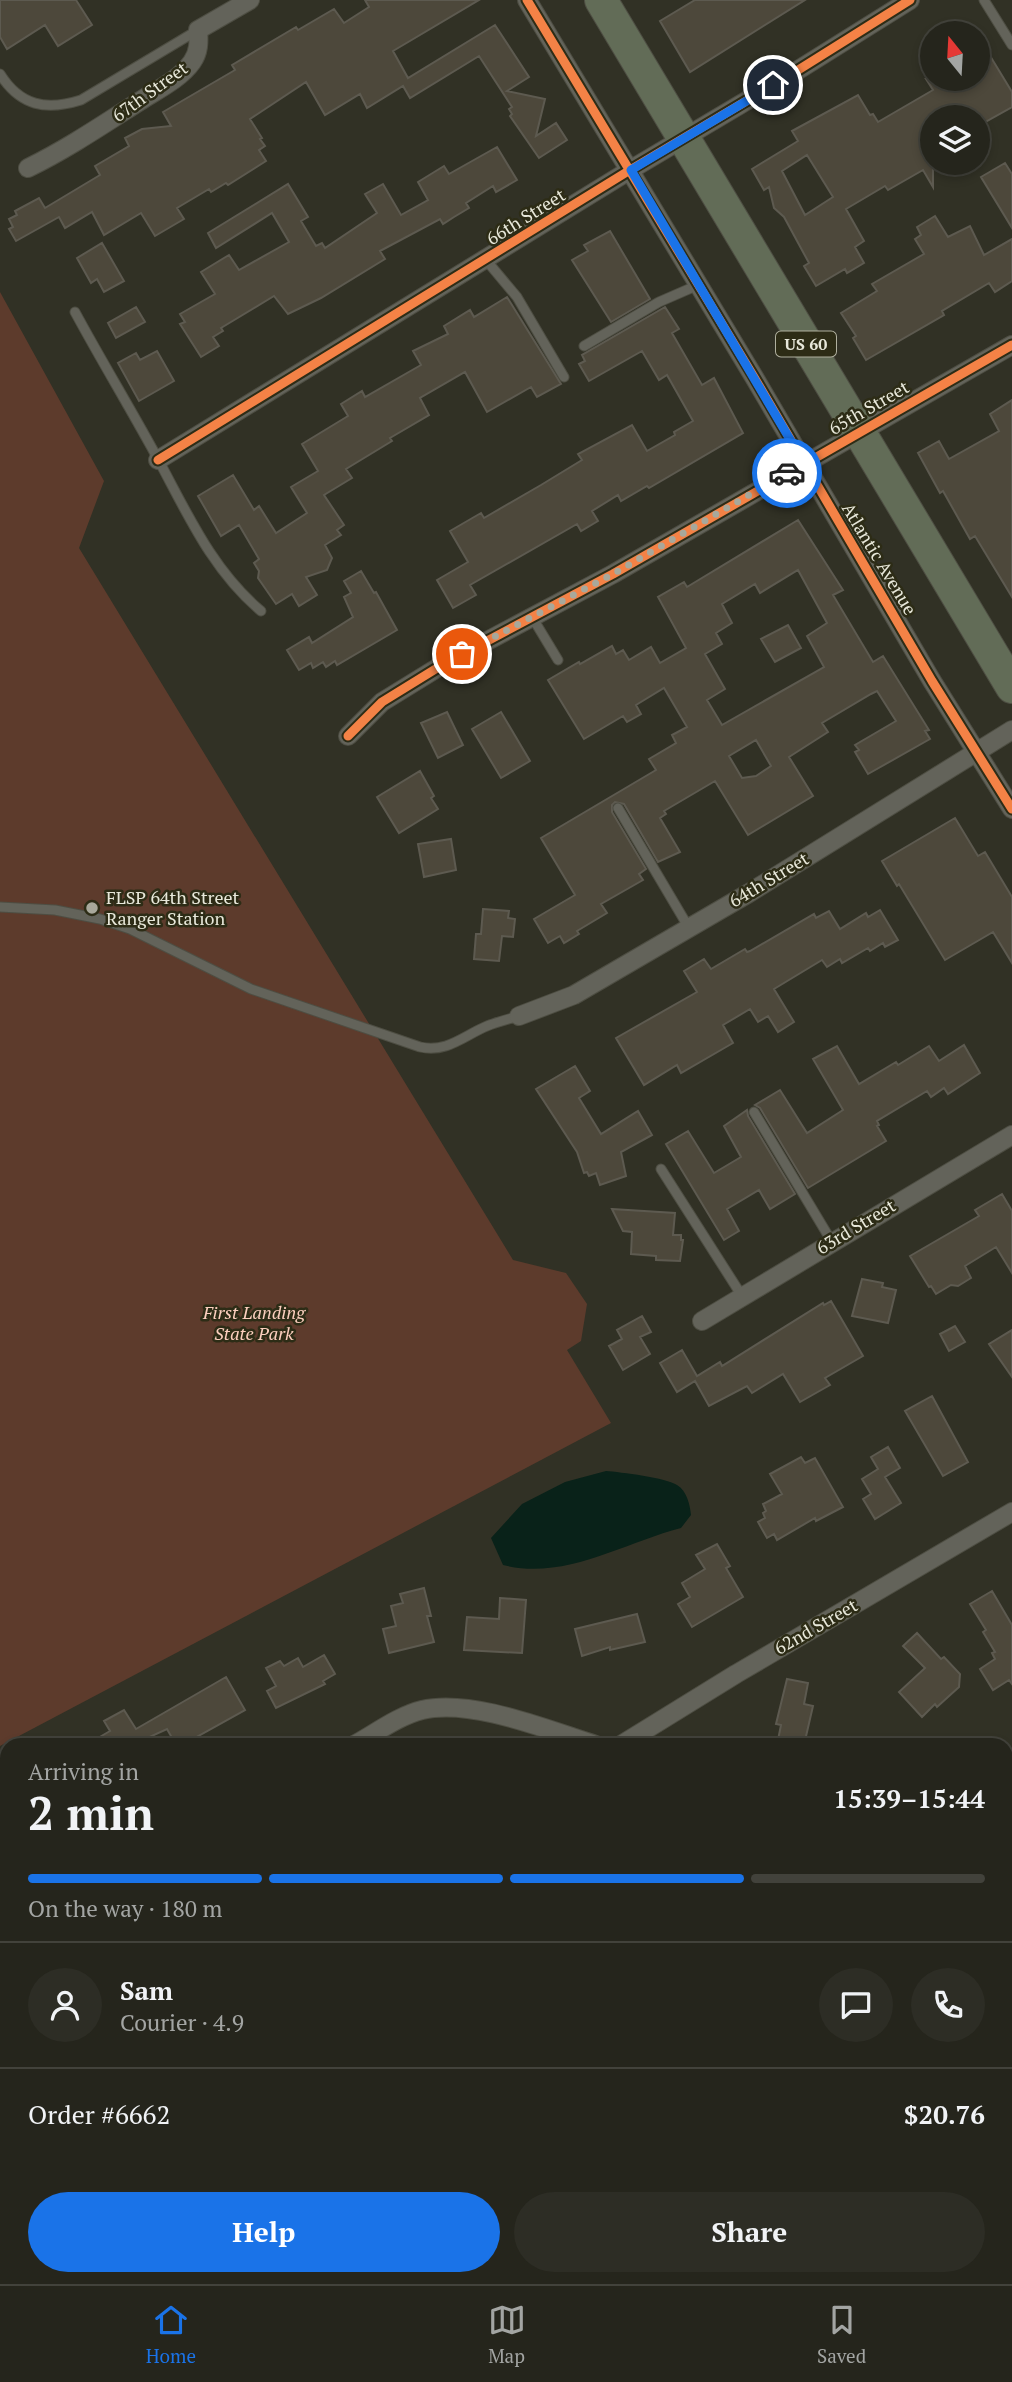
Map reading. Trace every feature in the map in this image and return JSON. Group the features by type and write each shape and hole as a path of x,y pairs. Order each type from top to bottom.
{"highway":[{"name":"US 60","path":"601,0 1012,687"}],"street":[{"path":"198,30 250,0"},
{"name":"Atlantic Avenue","path":"527,0 631,170 932,681 1012,809"},
{"name":"66th Street","path":"158,460 795,72 908,0"},
{"name":"67th Street","path":"28,168 96,129 169,82 190,65 199,44 198,30"},
{"name":"65th Street","path":"348,736 382,702 442,665 613,574 1012,345"},
{"name":"64th Street","path":"519,1016 574,995 689,928 1012,730"},
{"name":"63rd Street","path":"702,1321 1012,1136"},
{"name":"62nd Street","path":"632,1738 1012,1512"},
{"path":"366,1738 403,1717 438,1707 461,1708 510,1719 573,1738"}],"lane":[{"path":"984,0 1012,45"},
{"path":"0,74 8,87 28,101 48,106 64,106 81,100 198,30"},
{"path":"486,260 517,297 564,377"},
{"path":"584,346 659,302 698,285"},
{"path":"75,312 197,533 226,576 261,611"},
{"path":"532,617 558,660"},
{"path":"618,808 689,928"},
{"path":"0,907 55,910 100,919 130,929 251,989 426,1049 450,1046 489,1025 519,1016"},
{"path":"754,1112 832,1241"},
{"path":"661,1169 742,1296"}],"green space":[{"name":"First Landing State Park","path":"0,292 104,481 79,548 513,1260 566,1273 587,1304 581,1341 567,1350 611,1423 15,1738 0,1738"}],"shaded area":[{"path":"606,1471 672,1482 686,1494 691,1515 681,1528 571,1564 526,1569 503,1565 491,1538 522,1504 565,1482"}],"building":[{"path":"0,0 76,0 92,25 58,46 45,25 7,49 0,37"},
{"path":"365,0 479,0 393,51 408,78 495,25 529,77 507,91 545,99 536,136 556,123 567,140 539,158 510,116 512,114 509,109 512,107 479,56 410,98 403,86 367,108 360,94 325,115 306,82 250,119 262,138 260,139 265,146 259,150 266,161 228,185 226,183 211,192 209,189 177,208 184,219 155,236 141,213 104,235 92,212 65,228 59,217 16,241 9,229 13,227 9,219 17,215 15,211 39,198 45,208 100,175 95,166 129,146 125,138 142,129 171,126 163,112 235,70 232,65 296,27 298,30 334,9 344,23 369,7"},
{"path":"695,0 805,0 690,72 660,21"},
{"path":"990,56 1012,92 1012,107 990,119 990,105 920,105 920,172 888,190 885,186 846,209 864,241 855,247 864,263 847,273 845,269 816,286 804,266 809,263 784,217 774,208 769,187 764,190 752,169 798,141 792,131 858,95 870,115 873,114 878,122 931,91 990,91","holes":["807,155 833,197 805,215 782,171"]},
{"path":"497,147 517,180 496,192 493,186 466,203 469,208 443,224 440,219 380,251 385,259 321,298 288,314 274,296 221,328 223,331 213,337 219,346 201,357 180,324 185,322 180,314 215,294 201,272 229,255 239,270 289,242 272,213 216,248 208,233 288,184 308,217 301,221 316,246 322,243 325,248 377,213 365,194 383,184 401,215 428,200 418,182 444,166 449,174"},
{"path":"1005,163 1012,174 1012,228 981,177 990,175 990,172"},
{"path":"926,175 933,175 933,187"},
{"path":"935,216 948,237 970,226 984,255 1012,239 1012,281 995,292 989,283 942,311 944,315 866,360 853,338 856,336 841,313 877,291 872,284 924,254 915,239 921,235 917,227"},
{"path":"610,231 650,299 611,322 572,260 588,251 584,245"},
{"path":"102,243 124,281 104,292 97,279 91,283 77,258"},
{"path":"507,297 561,384 537,397 531,387 487,412 465,372 420,398 429,415 346,469 352,478 324,495 344,525 337,530 341,535 325,545 332,558 327,570 306,577 317,595 299,606 292,594 276,604 258,578 259,571 254,563 259,559 239,525 221,536 198,496 233,475 254,510 259,506 276,533 307,513 291,487 318,471 302,444 348,416 341,404 362,391 365,397 421,365 413,351 448,334 444,326 470,310 474,317"},
{"path":"136,307 145,322 116,338 108,323"},
{"path":"665,307 679,329 672,333 702,385 714,378 743,433 649,488 647,486 621,501 618,495 592,511 598,521 581,531 577,524 470,585 476,595 453,608 437,580 468,562 450,531 481,513 484,518 541,485 582,460 578,454 632,425 647,451 693,421 667,375 659,380 642,351 589,381 579,364 585,361 582,355"},
{"path":"157,351 174,381 139,401 118,363 136,353 140,360"},
{"path":"1012,400 1012,597 975,536 970,539 918,453 939,441 949,459 999,431 990,414"},
{"path":"798,520 843,590 833,595 873,662 883,656 929,730 925,731 930,739 868,774 855,752 859,750 855,745 896,721 877,691 822,723 828,732 789,757 813,796 748,835 715,781 664,811 666,814 660,818 680,852 658,862 624,804 615,802 612,812 646,869 639,874 643,880 601,904 607,913 577,931 579,934 564,943 560,936 548,943 534,919 575,895 541,838 656,770 649,759 676,743 672,735 687,727 664,688 636,705 641,714 627,722 623,716 584,739 548,680 612,646 616,654 623,650 629,660 651,647 660,663 686,648 658,597 684,582 687,587","holes":["798,570 827,623 807,636 824,667 722,725 707,700 725,689 705,654 722,644 716,633 732,623 722,604 755,584 760,593","756,740 771,766 756,776 742,778 729,756"]},
{"path":"361,571 397,630 337,665 335,661 326,667 323,662 313,668 311,663 299,670 287,650 309,637 312,643 353,617 344,597 351,593 344,581"},
{"path":"788,625 801,648 775,662 761,639"},
{"path":"447,712 463,745 438,758 421,723"},
{"path":"501,712 530,761 501,778 472,729"},
{"path":"420,771 438,809 399,833 377,797"},
{"path":"955,818 978,856 985,852 1012,897 1012,963 993,932 945,960 882,861"},
{"path":"451,839 456,870 424,877 418,844"},
{"path":"483,909 509,911 508,918 515,919 513,937 502,936 499,961 474,959 476,934 481,934"},
{"path":"880,910 898,940 885,947 883,943 870,951 868,948 842,963 840,959 827,967 822,960 774,989 794,1022 778,1032 768,1016 758,1022 750,1009 723,1025 733,1043 681,1073 677,1065 644,1085 616,1038 697,992 684,971 704,959 711,969 745,949 750,951 814,914 816,918 829,911 840,929 866,913 868,917"},
{"path":"964,1045 980,1073 948,1094 944,1088 931,1097 927,1091 877,1121 886,1141 808,1188 760,1108 755,1105 780,1090 807,1133 843,1110 813,1059 837,1046 859,1084 929,1046 939,1061"},
{"path":"575,1066 590,1091 579,1098 601,1134 638,1111 652,1135 621,1152 626,1176 600,1185 596,1173 589,1176 587,1172 584,1173 577,1152 536,1089"},
{"path":"747,1110 748,1116 795,1194 770,1209 759,1190 727,1209 739,1231 724,1240 666,1144 688,1131 714,1173 741,1157 724,1126"},
{"path":"1002,1194 1012,1211 1012,1273 996,1247 965,1266 971,1278 936,1294 910,1256 979,1216 975,1210"},
{"path":"612,1209 675,1213 673,1235 681,1235 683,1240 680,1261 656,1260 656,1256 631,1254 632,1232 623,1231"},
{"path":"862,1279 883,1283 882,1287 896,1290 888,1323 852,1316"},
{"path":"831,1301 863,1356 825,1378 830,1385 800,1402 783,1374 752,1393 747,1386 709,1406 695,1381 677,1392 660,1363 682,1350 697,1376 720,1362 722,1366 823,1303 824,1305"},
{"path":"642,1316 651,1332 640,1337 650,1354 623,1370 609,1346 622,1339 617,1330"},
{"path":"955,1326 965,1342 949,1351 940,1334"},
{"path":"1012,1330 1012,1377 989,1344"},
{"path":"932,1396 968,1462 943,1476 905,1411"},
{"path":"888,1447 900,1468 885,1477 901,1503 875,1519 863,1499 871,1494 862,1479 878,1469 871,1457"},
{"path":"801,1457 805,1463 815,1458 843,1507 816,1521 815,1518 777,1540 774,1534 767,1538 758,1522 765,1518 763,1504 782,1494 770,1474"},
{"path":"717,1544 730,1566 726,1568 743,1597 692,1627 678,1604 690,1597 682,1583 705,1569 696,1555"},
{"path":"424,1588 431,1616 427,1616 434,1642 389,1653 383,1629 396,1626 391,1606 403,1603 400,1594"},
{"path":"992,1591 1012,1625 1012,1684 1009,1680 993,1690 980,1669 995,1659 992,1653 995,1652 983,1632 986,1630 970,1604"},
{"path":"500,1598 526,1600 522,1653 464,1650 467,1617 499,1619"},
{"path":"637,1614 645,1642 610,1650 610,1647 582,1656 575,1629"},
{"path":"917,1633 941,1659 944,1657 960,1674 959,1687 922,1717 899,1692 925,1668 903,1646"},
{"path":"324,1655 335,1674 323,1681 325,1684 276,1708 267,1691 276,1686 266,1668 280,1661 284,1666 298,1658 303,1667"},
{"path":"226,1677 245,1710 195,1738 172,1738 167,1729 147,1738 98,1738 110,1731 104,1721 124,1710 136,1729"},
{"path":"787,1679 808,1683 804,1704 813,1706 806,1738 778,1738 781,1725 776,1724"}],"cycle path":[{"path":"527,0 754,377 932,681 1012,809"},
{"path":"158,460 910,0"},
{"path":"348,736 382,702 442,665 613,574 1012,345"}],"way so far":[{"path":"462,654 613,574 787,473"}],"place":[{"name":"FLSP 64th Street Ranger Station","path":"92,908"}],"route":[{"path":"773,85 631,170 804,463 787,473"}]}
